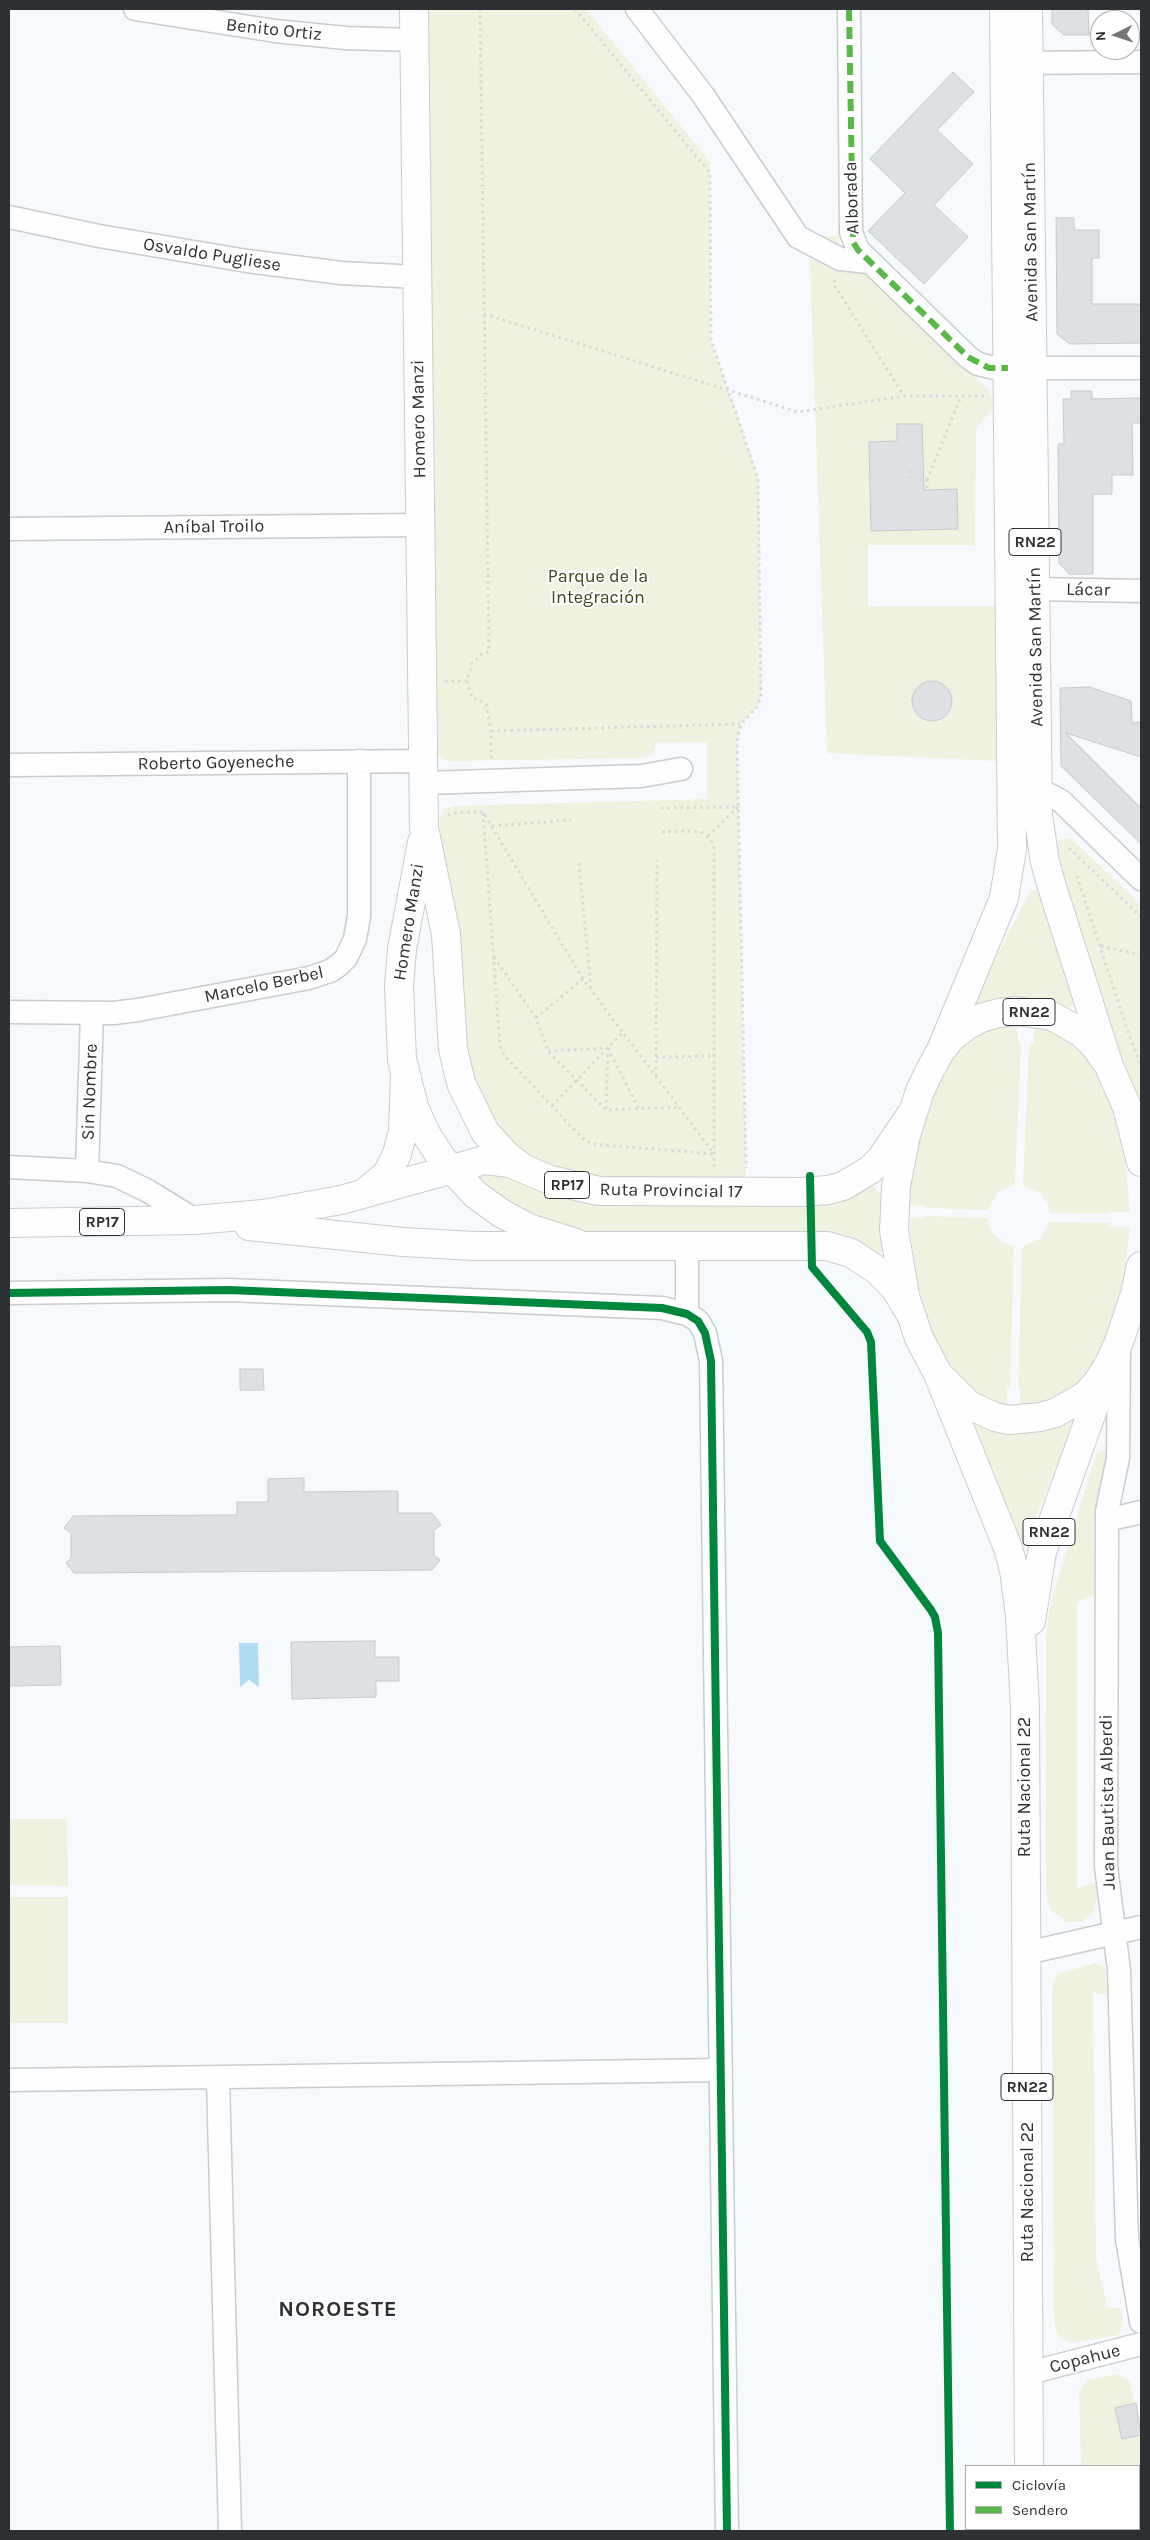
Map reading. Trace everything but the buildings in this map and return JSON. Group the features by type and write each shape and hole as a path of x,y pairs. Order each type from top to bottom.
{"main road":[{"name":"Homero Manzi","path":"414,9 423,772 435,823 446,934 453,1049 461,1083 485,1132 507,1156 522,1167"},
{"name":"Avenida San Martín","path":"1004,9 1017,63"},
{"name":"Avenida San Martín","path":"1028,9 1017,63 1025,792 1045,862 1114,1076"},
{"name":"Avenida San Martín","path":"941,1050 1004,898 1012,849 1025,792 1035,589 1020,368"},
{"name":"Homero Manzi","path":"435,823 400,968 399,1026 405,1075 420,1120 449,1169 476,1195 514,1221 558,1239 592,1245"},
{"name":"RN22","path":"1141,1162 1135,1133 1114,1076 1095,1046 1082,1033 1052,1016 1035,1012 1016,1011 981,1018 966,1026 941,1050 920,1091 914,1111 900,1160 894,1209 896,1252 905,1296 938,1374 958,1395 982,1412 1009,1420 1024,1420 1048,1415 1071,1406 1085,1396 1124,1333 1141,1266"},
{"path":"362,1194 380,1182 397,1154 404,1118 405,1075"},
{"path":"1114,1076 1141,1122"},
{"name":"Ruta Provincial 17","path":"9,1223 196,1220 288,1210 362,1194 485,1160 498,1160 522,1167 558,1182 600,1192 801,1192 828,1190 857,1179 876,1164 914,1111"},
{"name":"Ruta Provincial 17","path":"196,1220 428,1244 802,1244 839,1248 864,1260 882,1274 899,1294 912,1316"},
{"name":"Ruta Nacional 22","path":"1025,1708 1034,1596 1042,1552 1124,1333"},
{"name":"Ruta Nacional 22","path":"938,1374 1008,1548 1019,1609 1025,1708 1029,2465"}],"street":[{"name":"Benito Ortiz","path":"135,9 202,21 284,32 414,40"},
{"path":"638,9 703,95 798,237 840,259 870,262"},
{"name":"Alborada","path":"849,9 851,237 855,246 968,357 989,368 1141,368"},
{"path":"1017,63 1141,62"},
{"name":"Osvaldo Pugliese","path":"9,216 116,239 227,258 341,273 417,277"},
{"name":"Aníbal Troilo","path":"9,529 420,525"},
{"name":"Lácar","path":"1035,589 1141,591"},
{"name":"Roberto Goyeneche","path":"9,765 359,761 423,772 641,776 681,769"},
{"name":"Marcelo Berbel","path":"9,1012 92,1013 138,1010 320,975 339,965 346,958 355,939 359,916 359,761"},
{"path":"1025,792 1061,801 1141,879"},
{"name":"Sin Nombre","path":"87,1171 92,1013"},
{"path":"9,1167 87,1171 116,1176 132,1183 196,1220"},
{"path":"687,1245 687,1314"},
{"path":"9,1293 229,1290 662,1308 687,1314 698,1321 705,1333 711,1361 727,2531"},
{"name":"Juan Bautista Alberdi","path":"1124,1333 1118,1458 1107,1520 1106,1866 1120,1988 1125,2213 1130,2264 1141,2322"},
{"path":"1107,1520 1141,1512"},
{"path":"1026,1953 1141,1927"},
{"path":"9,2080 218,2079 721,2070"},
{"path":"218,2079 230,2531"},
{"name":"Copahue","path":"1029,2373 1141,2344"}],"path":[{"path":"480,9 489,652 476,658 472,663 467,681 472,697 486,704 491,731 491,761"},
{"path":"575,9 710,173 711,340 756,466 759,485 761,696 757,707 741,724 737,741 746,1177"},
{"path":"837,275 833,283 904,396"},
{"path":"484,314 802,412 904,396 989,396"},
{"path":"927,490 927,480 961,396"},
{"path":"910,470 910,480 927,480"},
{"path":"491,731 741,724"},
{"path":"661,808 738,807"},
{"path":"708,836 738,807"},
{"path":"435,823 454,813 483,812"},
{"path":"483,812 583,979 714,1154"},
{"path":"483,812 501,1048 582,1138 592,1144 714,1154"},
{"path":"492,826 571,820"},
{"path":"662,832 697,831 708,836 712,842 714,856 714,1170"},
{"path":"1070,854 1067,845 1141,917"},
{"path":"656,1076 657,860"},
{"path":"580,863 591,990"},
{"path":"1076,873 1129,1035 1141,1065"},
{"path":"1100,946 1141,955"},
{"path":"494,957 536,1018 548,1051 606,1110 680,1107"},
{"path":"536,1018 583,979"},
{"path":"552,1106 622,1032"},
{"path":"548,1051 608,1048"},
{"path":"608,1048 639,1108"},
{"path":"606,1110 608,1048"},
{"path":"656,1057 715,1056"}],"green space":[{"name":"Parque de la Integración","path":"428,9 586,9 710,162 711,341 755,466 759,485 761,696 757,707 741,724 737,741 746,1182 587,1180 533,1159 498,1131 468,1073 442,874 440,820 443,810 454,806 707,799 707,742 656,743 653,754 644,758 453,761 445,760 438,754"},
{"path":"839,236 839,243 846,254 988,389 992,396 993,409 976,428 975,545 868,545 868,606 995,606 996,761 827,753 809,237"},
{"path":"1067,838 1074,841 1141,905 1141,1102 1116,1043 1056,850 1058,841"},
{"path":"1031,890 1036,890 1040,895 1075,1006 1067,1008 1049,1001 1020,998 968,1011"},
{"path":"1018,1024 1018,1043 1021,1044 1015,1184 997,1193 988,1210 926,1208 926,1206 909,1205 914,1156 932,1097 943,1074 957,1052 975,1037 996,1027"},
{"path":"1034,1025 1043,1026 1070,1038 1092,1062 1114,1109 1124,1149 1130,1212 1110,1212 1110,1214 1050,1213 1048,1204 1040,1193 1023,1185 1029,1044 1034,1044"},
{"path":"475,1172 874,1187 880,1194 879,1223 882,1250 881,1253 876,1255 820,1233 811,1232 626,1235 594,1233 538,1218 500,1198 468,1174"},
{"path":"926,1216 988,1218 990,1228 996,1237 1004,1243 1014,1246 1010,1388 1007,1388 1007,1410 980,1399 950,1369 935,1340 918,1286 909,1218 926,1218"},
{"path":"1049,1222 1110,1223 1110,1226 1130,1227 1124,1281 1116,1319 1090,1374 1063,1398 1020,1410 1020,1388 1018,1388 1022,1247 1041,1238"},
{"path":"1078,1413 1029,1535 1026,1540 1021,1540 972,1428 978,1425"},
{"path":"1102,1450 1107,1452 1108,1459 1094,1518 1094,1595 1077,1602 1077,1889 1096,1882 1097,1898 1093,1913 1082,1921 1067,1922 1050,1908 1046,1892 1046,1634 1051,1601 1096,1454"},
{"path":"9,1819 67,1819 68,1886 9,1885"},
{"path":"9,1897 68,1897 68,2023 9,2023"},
{"path":"1095,1963 1105,1968 1107,1995 1093,1992 1096,2257 1107,2307 1121,2309 1123,2323 1119,2333 1115,2336 1070,2343 1058,2335 1054,2322 1052,1990 1054,1980 1061,1973"},
{"path":"1118,2374 1130,2382 1141,2428 1141,2531 1082,2531 1140,2530 1140,2465 1081,2465 1079,2391 1088,2380"}],"water":[{"path":"239,1643 258,1643 259,1687 249,1680 240,1687"}],"marked path":[{"path":"849,9 853,242 858,250 968,357 989,368 1008,368"}],"cycle path":[{"path":"810,1176 812,1267 867,1332 871,1342 880,1541 931,1610 935,1617 938,1633 950,2531"},
{"path":"9,1293 229,1290 662,1308 687,1314 698,1321 705,1333 711,1361 727,2531"}],"district":[{"name":"NOROESTE","path":"338,2310"}]}
